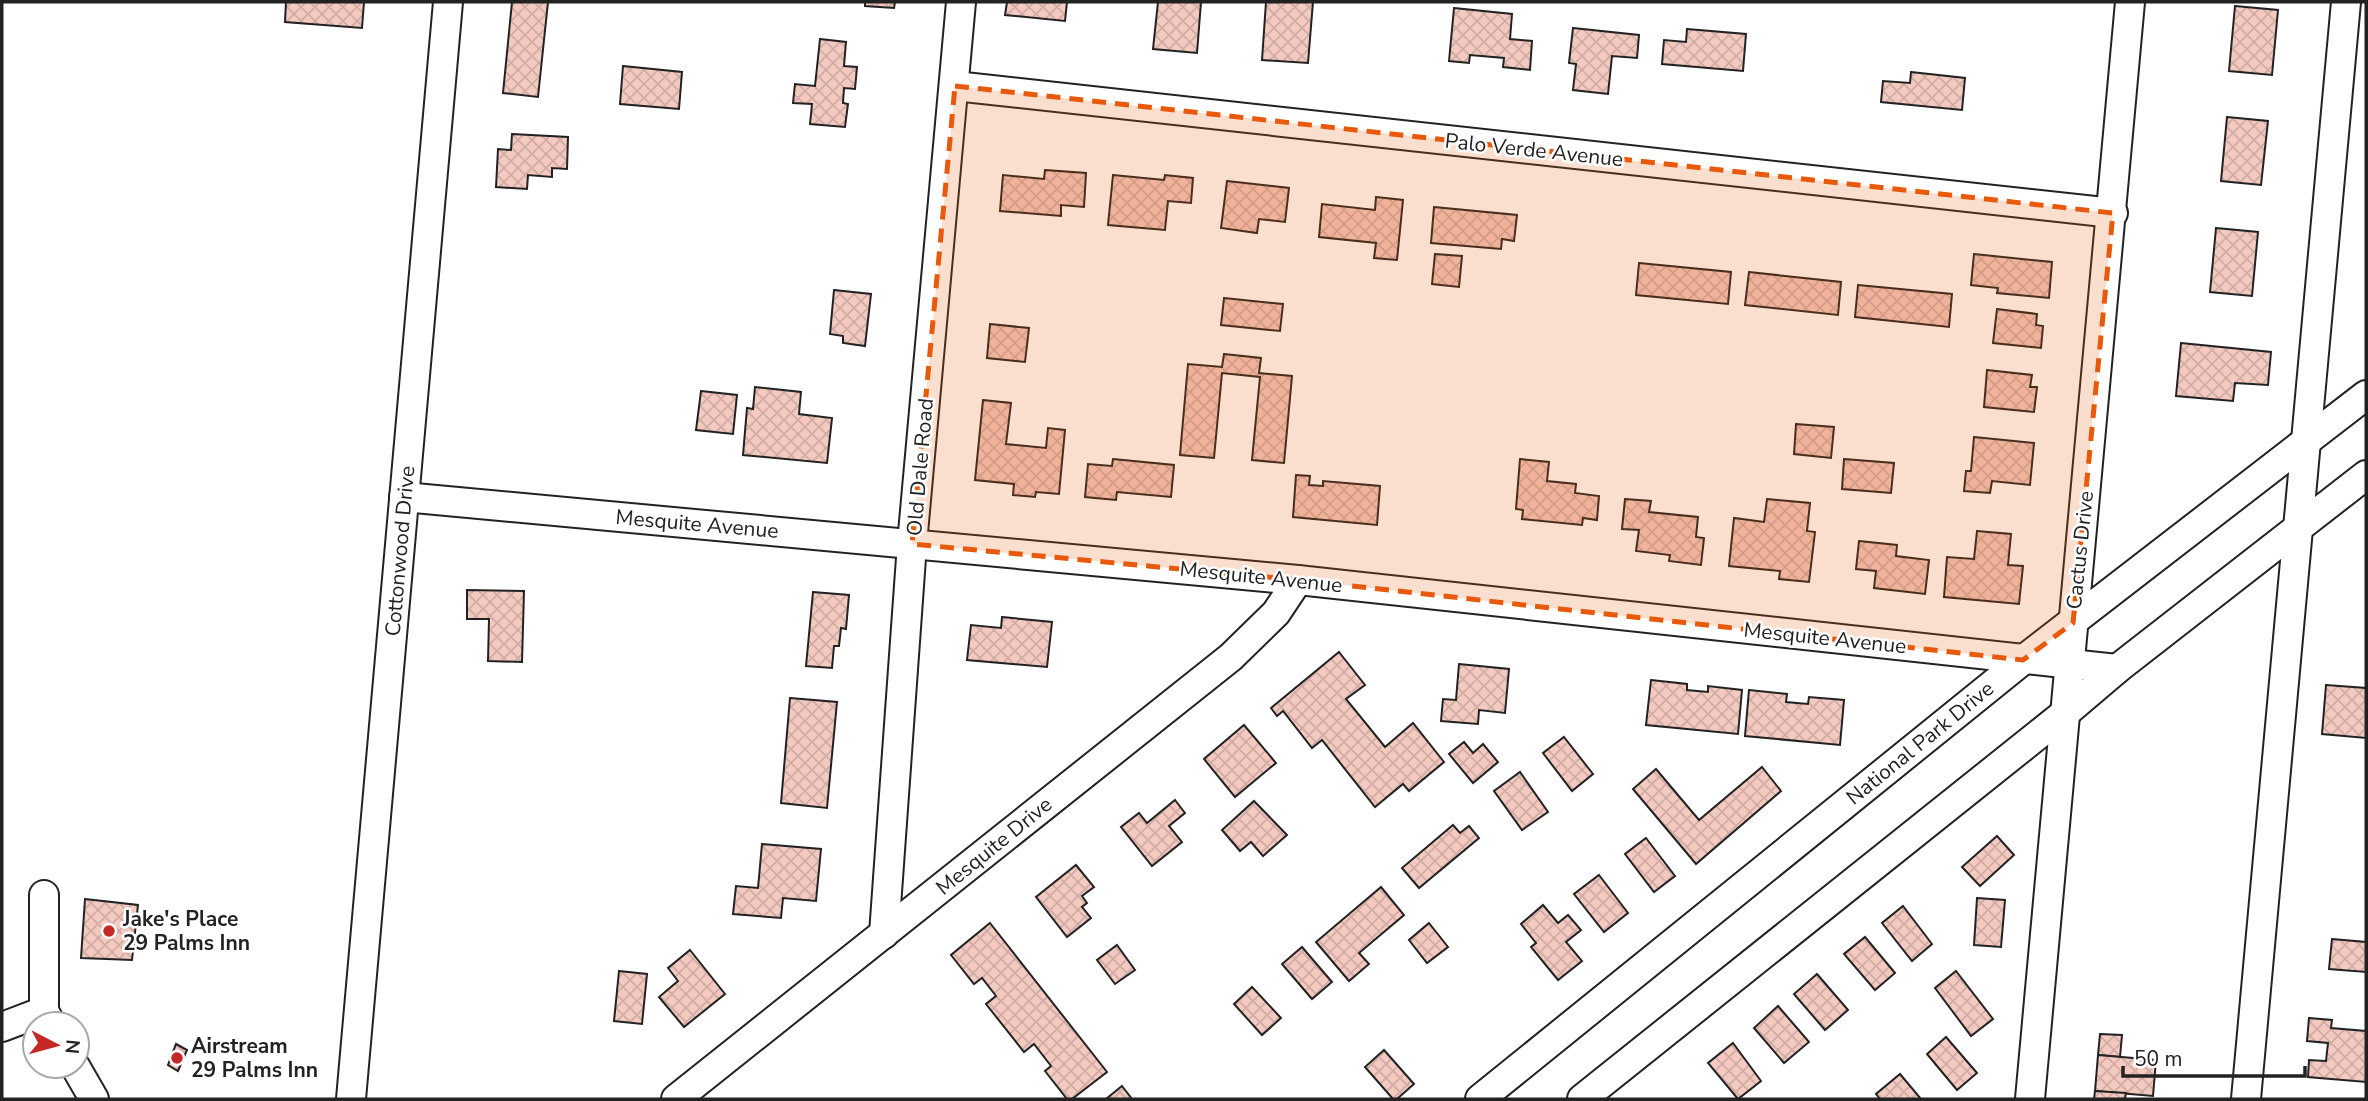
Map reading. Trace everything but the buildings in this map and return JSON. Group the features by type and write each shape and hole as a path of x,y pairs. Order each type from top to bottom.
{"street":[{"name":"Cottonwood Drive","path":"351,1099 448,2"},
{"name":"Old Dale Road","path":"884,934 912,544 961,2"},
{"name":"Cactus Drive","path":"2030,1099 2113,213 2130,2"},
{"path":"2246,1099 2346,2"},
{"name":"Palo Verde Avenue","path":"954,86 2113,213"},
{"name":"National Park Drive","path":"1480,1099 2023,660 2306,439 2366,396"},
{"path":"1582,1099 2064,714 2117,668 2366,475"},
{"name":"Mesquite Avenue","path":"404,497 1298,580 2117,668"},
{"name":"Mesquite Drive","path":"676,1099 1231,657 1276,613 1298,580"},
{"path":"44,895 47,1010"},
{"path":"2,1027 21,1023"},
{"path":"83,1080 94,1099"}],"highlighted area":[{"path":"955,86 2113,213 2073,623 2023,660 1298,580 912,544"}],"place":[{"name":"Jake's Place 29 Palms Inn","path":"109,931"},
{"name":"Airstream 29 Palms Inn","path":"177,1058"}]}
